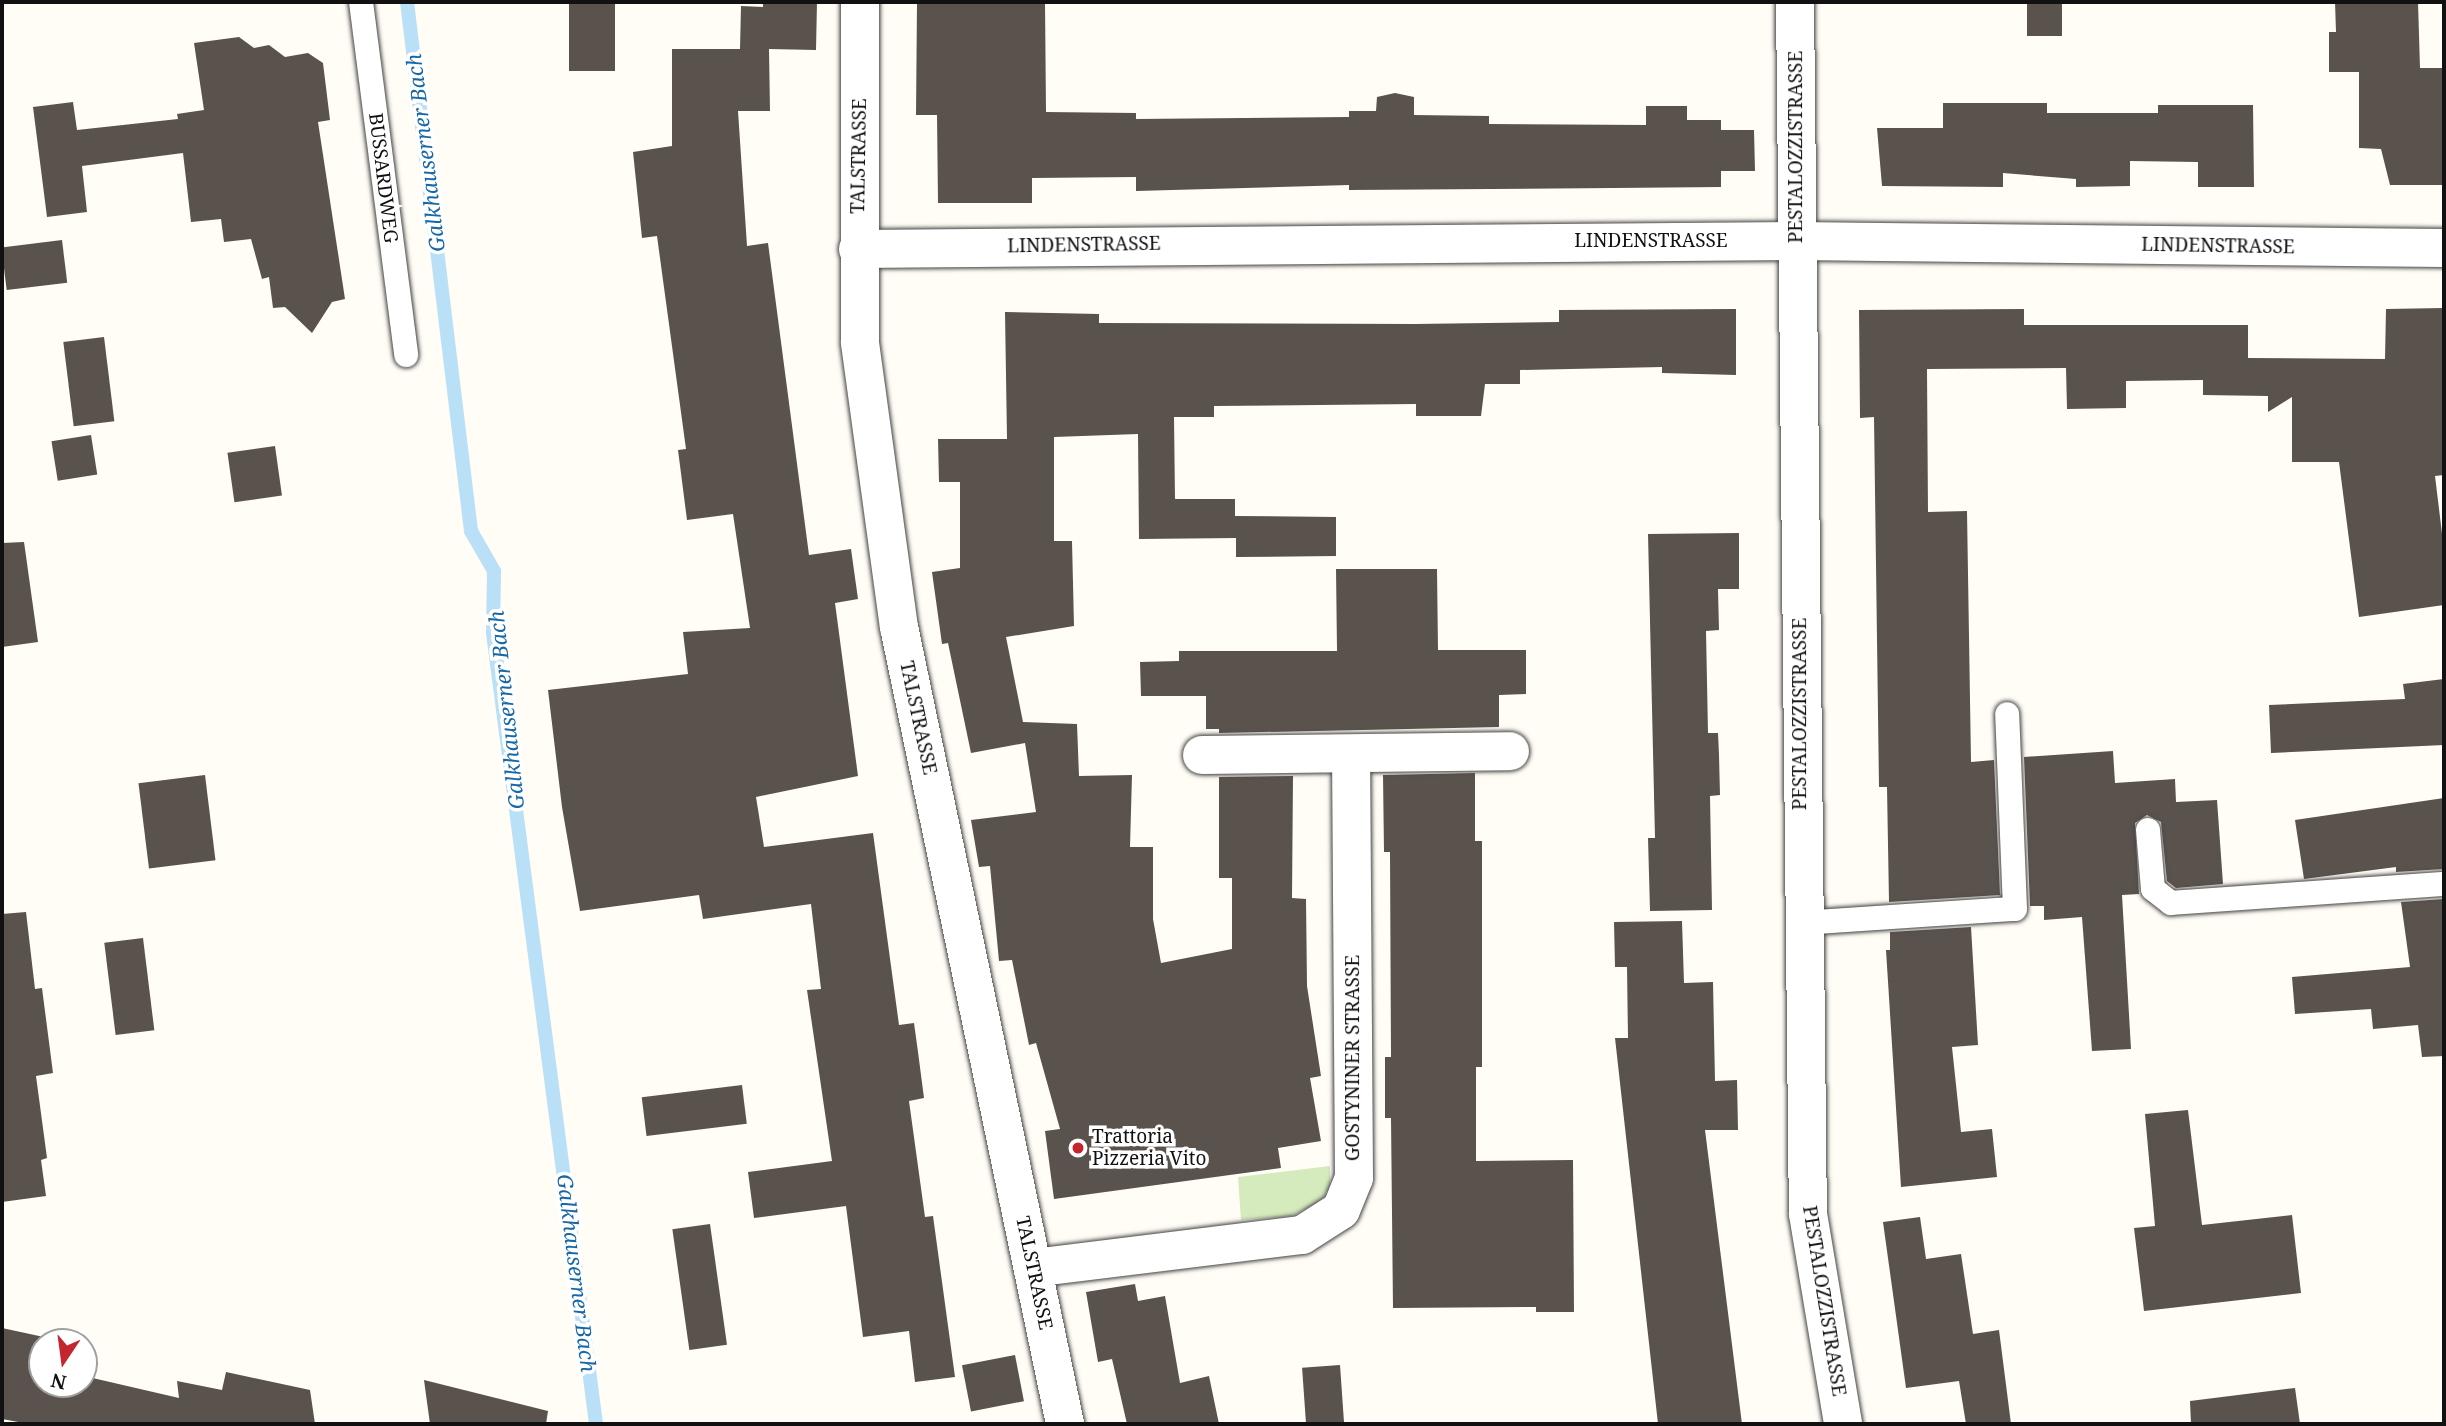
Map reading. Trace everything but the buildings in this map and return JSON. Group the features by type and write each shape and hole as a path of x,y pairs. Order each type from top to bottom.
{"street":[{"name":"TALSTRASSE","path":"860,2 859,343 899,627 1065,1424"},
{"name":"PESTALOZZISTRASSE","path":"1795,2 1802,923 1808,1214 1843,1424"},
{"name":"LINDENSTRASSE","path":"858,249 1245,242 1797,241 2444,248"},
{"path":"1202,755 1510,751"},
{"name":"GOSTYNINER STRASSE","path":"1033,1268 1302,1235 1341,1210 1354,1178 1351,754"}],"lane":[{"name":"BUSSARDWEG","path":"361,2 406,355"},
{"path":"1802,923 2015,909 2007,714"},
{"path":"2148,830 2153,889 2171,903 2444,884"}],"green space":[{"path":"1330,1166 1330,1185 1321,1202 1290,1216 1241,1220 1238,1177"}],"waterway":[{"name":"Galkhauserner Bach","path":"407,2 471,531 494,571 493,633 596,1424"}],"place":[{"name":"Trattoria Pizzeria Vito","path":"1078,1148"}]}
